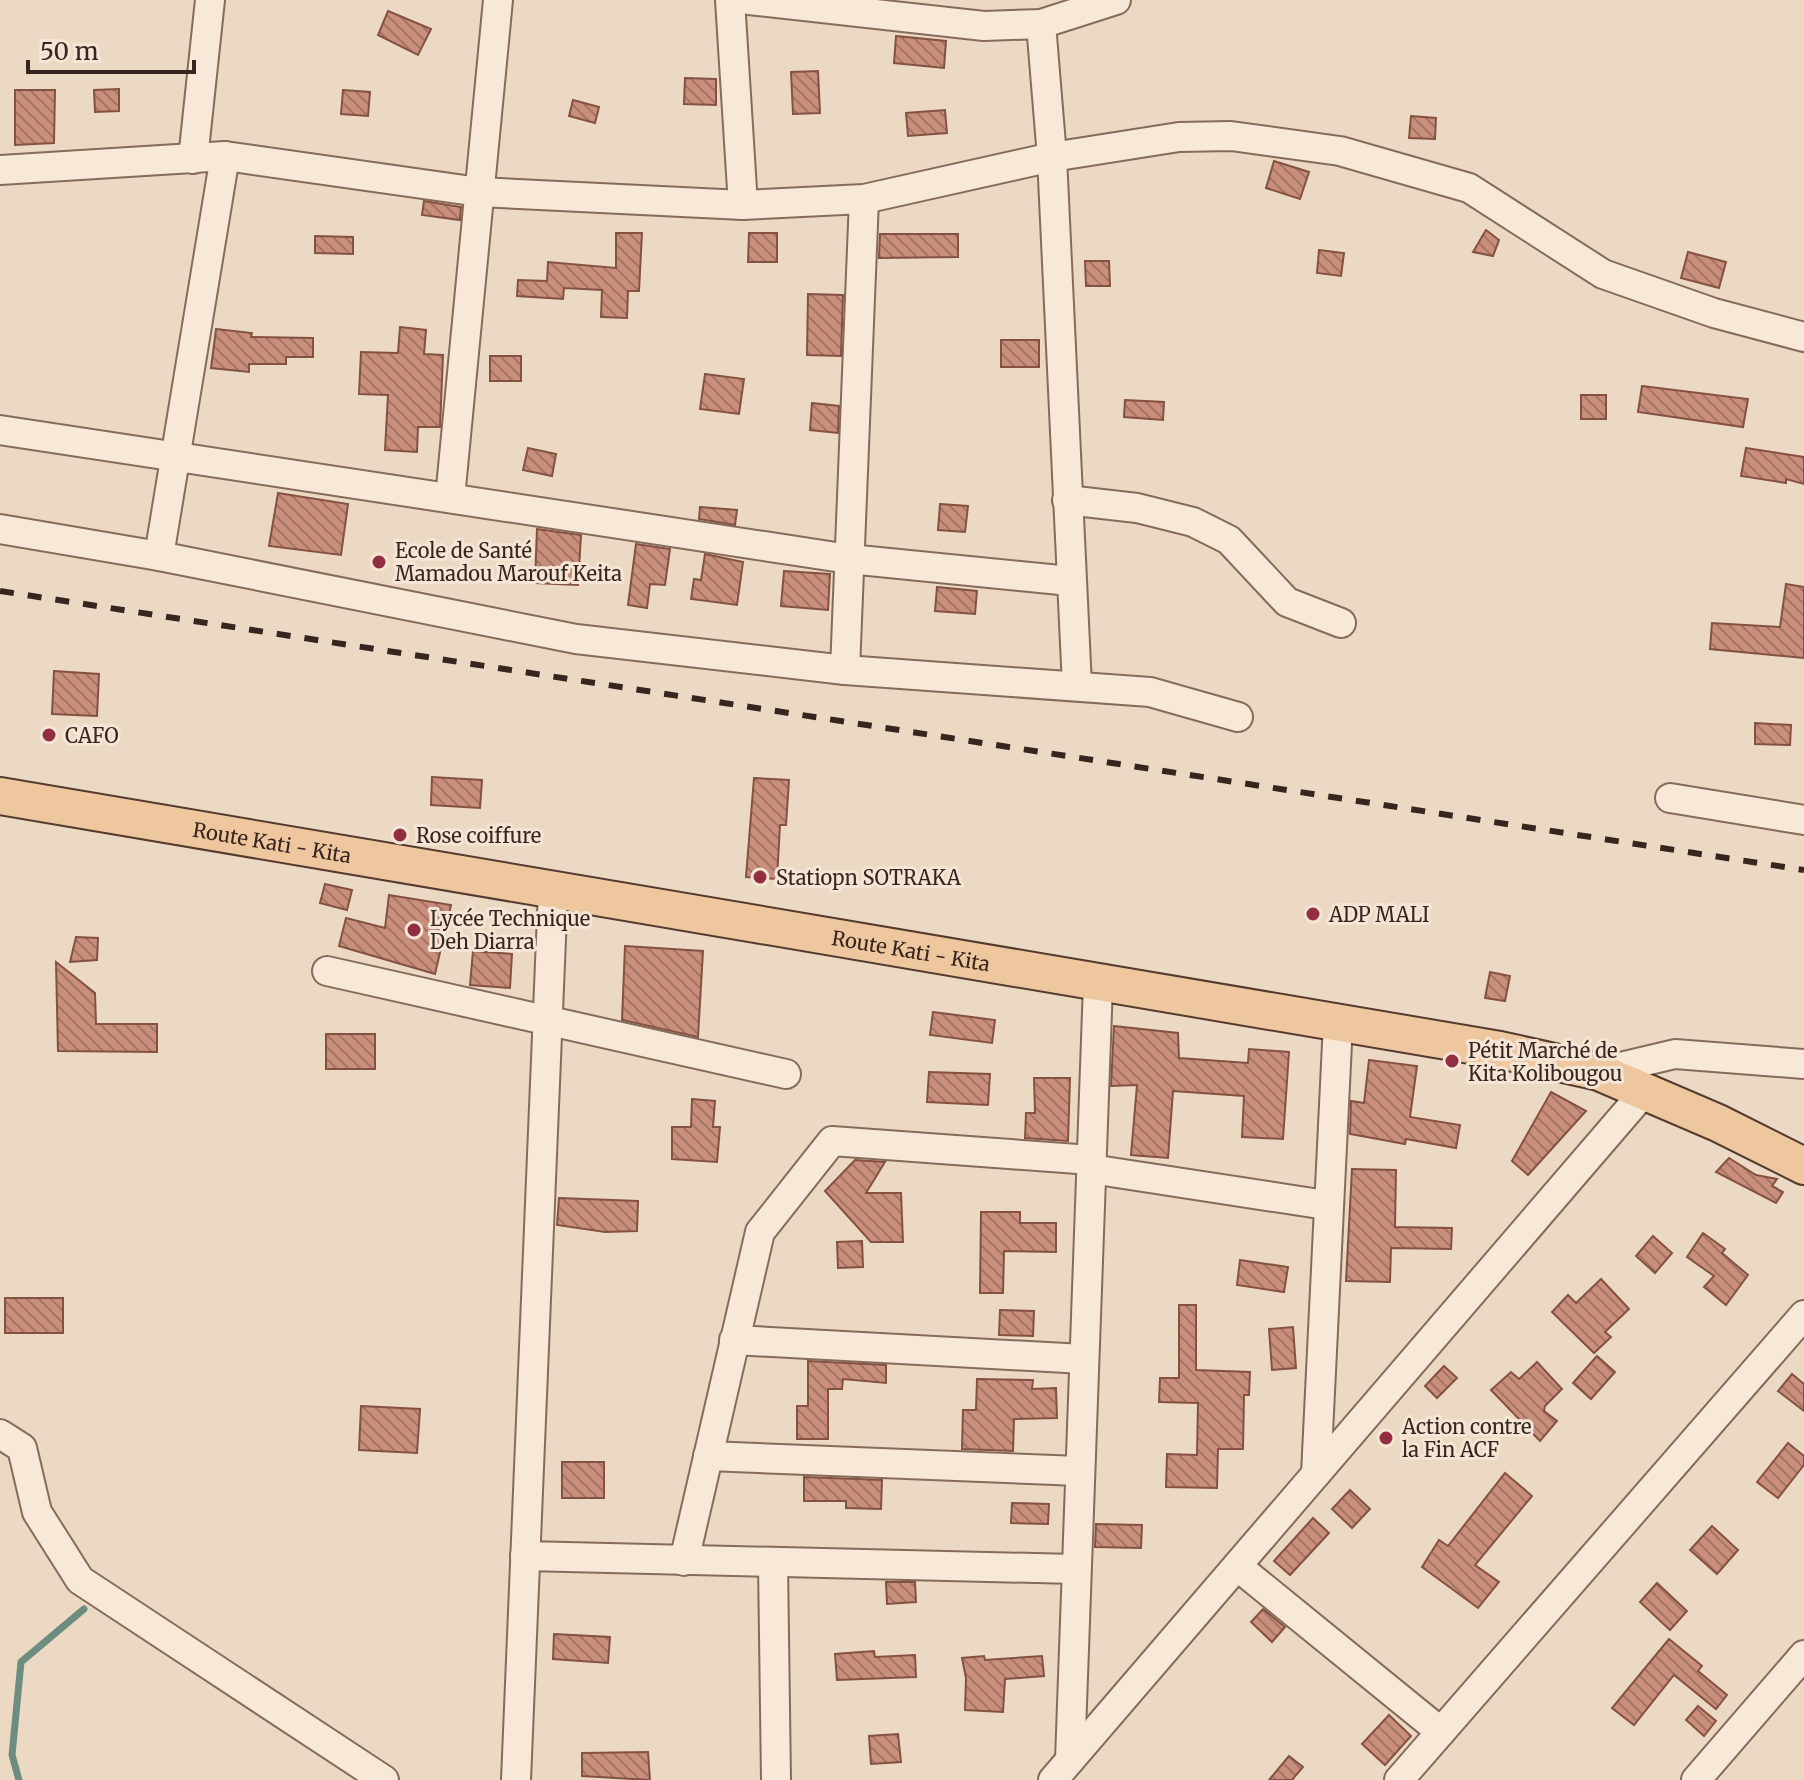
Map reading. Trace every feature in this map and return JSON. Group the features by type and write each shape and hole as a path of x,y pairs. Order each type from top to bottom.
{"main road":[{"name":"Route Kati - Kita","path":"0,796 1500,1050 1599,1072 1804,1166"}],"street":[{"path":"193,159 210,0"},
{"path":"450,498 498,0"},
{"path":"730,0 743,205"},
{"path":"749,0 984,13 1041,24 1116,0"},
{"path":"1041,24 1052,157 1077,686"},
{"path":"0,170 225,156 479,192 743,205 864,199 1052,157 1179,137 1231,136 1340,151 1469,188 1603,274 1714,313 1804,336"},
{"path":"159,556 225,156"},
{"path":"845,670 864,199"},
{"path":"0,430 849,559 1070,581"},
{"path":"1067,500 1137,508 1193,522 1229,540 1287,602 1341,623"},
{"path":"0,529 159,556 576,639 845,670 1150,692 1238,717"},
{"path":"1670,798 1804,820"},
{"path":"516,1780 553,891"},
{"path":"327,971 786,1074"},
{"path":"1062,1770 1075,1569 1098,984"},
{"path":"1316,1474 1326,1205 1338,1023"},
{"path":"1599,1072 1675,1054 1804,1064"},
{"path":"1062,1770 1645,1091"},
{"path":"684,1561 760,1232 832,1141 1091,1165 1326,1205"},
{"path":"1399,1780 1804,1315"},
{"path":"734,1340 1084,1359"},
{"path":"0,1434 22,1448 37,1512 80,1580 384,1780"},
{"path":"708,1456 1079,1471"},
{"path":"525,1556 1075,1569"},
{"path":"773,1563 776,1780"},
{"path":"1237,1566 1441,1732"},
{"path":"1696,1780 1804,1655"}],"building":[{"path":"388,11 431,29 418,55 378,35"},
{"path":"896,36 946,41 944,68 894,63"},
{"path":"818,71 820,113 793,114 791,72"},
{"path":"685,78 716,79 716,105 684,104"},
{"path":"119,89 119,111 95,112 94,90"},
{"path":"15,90 55,90 54,143 15,145"},
{"path":"343,90 370,92 368,116 341,114"},
{"path":"573,100 599,107 595,123 569,116"},
{"path":"945,110 947,133 908,136 906,113"},
{"path":"1411,116 1436,118 1435,139 1409,138"},
{"path":"1274,161 1309,172 1300,199 1266,188"},
{"path":"424,201 461,207 460,220 422,215"},
{"path":"1486,230 1499,240 1493,256 1473,252"},
{"path":"616,233 642,233 639,291 628,291 627,318 601,317 602,290 564,288 563,299 517,296 518,280 547,281 548,262 616,268"},
{"path":"749,233 777,233 777,262 748,262"},
{"path":"880,234 958,234 958,257 879,258"},
{"path":"315,236 353,237 353,254 315,253"},
{"path":"1319,250 1344,253 1341,276 1317,273"},
{"path":"1688,252 1726,262 1719,288 1681,278"},
{"path":"1085,261 1109,261 1110,286 1086,286"},
{"path":"808,294 843,295 841,356 807,355"},
{"path":"400,327 426,330 424,354 443,355 440,427 418,427 417,452 385,450 388,395 359,394 361,352 398,353"},
{"path":"216,329 252,333 251,337 313,338 313,357 286,357 286,364 249,364 249,372 211,368"},
{"path":"1001,340 1039,340 1039,367 1001,367"},
{"path":"490,356 521,356 521,381 490,381"},
{"path":"705,374 744,379 739,414 700,409"},
{"path":"1642,386 1748,399 1743,427 1638,412"},
{"path":"1581,395 1606,395 1606,419 1581,419"},
{"path":"1125,400 1164,402 1163,420 1124,417"},
{"path":"812,403 839,406 838,433 810,430"},
{"path":"528,448 556,454 552,476 523,470"},
{"path":"1746,448 1804,457 1804,484 1786,479 1786,483 1741,476"},
{"path":"278,493 348,504 341,555 269,546"},
{"path":"940,504 968,506 965,532 938,530"},
{"path":"700,507 737,510 735,525 699,519"},
{"path":"537,529 581,535 578,585 535,583"},
{"path":"636,544 670,549 665,585 650,584 647,608 628,605"},
{"path":"705,554 743,562 737,605 691,599 694,579 701,580"},
{"path":"784,571 830,574 828,610 781,606"},
{"path":"1786,584 1804,587 1804,658 1710,649 1712,623 1780,627"},
{"path":"937,587 977,591 975,614 935,611"},
{"path":"54,671 99,674 97,716 52,714"},
{"path":"1755,723 1791,725 1790,745 1755,744"},
{"path":"432,777 482,780 480,808 431,805"},
{"path":"754,778 789,780 786,825 780,825 777,879 746,877"},
{"path":"325,884 352,890 347,910 320,903"},
{"path":"389,895 451,905 435,974 339,946 346,918 385,928"},
{"path":"76,937 98,938 97,960 70,962"},
{"path":"625,946 703,951 698,1037 622,1020"},
{"path":"473,951 512,954 510,988 470,985"},
{"path":"56,962 95,993 96,1024 157,1024 157,1052 58,1051"},
{"path":"1490,972 1510,976 1505,1001 1485,998"},
{"path":"933,1012 995,1020 992,1043 930,1035"},
{"path":"1114,1026 1178,1033 1179,1058 1248,1063 1249,1049 1289,1052 1283,1139 1242,1137 1244,1096 1173,1091 1168,1158 1131,1155 1137,1085 1111,1086"},
{"path":"326,1034 375,1034 375,1069 326,1069"},
{"path":"1369,1060 1417,1066 1410,1117 1460,1125 1456,1148 1406,1139 1405,1144 1350,1134 1351,1101 1364,1103"},
{"path":"929,1072 990,1074 988,1105 927,1102"},
{"path":"1034,1078 1070,1078 1068,1141 1025,1138 1026,1113 1035,1113"},
{"path":"1551,1092 1586,1111 1528,1175 1512,1161"},
{"path":"692,1099 715,1101 713,1127 720,1127 717,1162 672,1159 672,1127 691,1127"},
{"path":"1729,1158 1756,1175 1777,1179 1772,1186 1783,1192 1776,1203 1716,1172"},
{"path":"855,1160 885,1162 866,1193 901,1193 903,1242 871,1242 825,1191"},
{"path":"1352,1169 1396,1170 1395,1227 1452,1228 1451,1249 1391,1248 1390,1282 1346,1281"},
{"path":"559,1198 638,1201 637,1231 605,1232 557,1225"},
{"path":"981,1212 1020,1212 1020,1223 1056,1223 1056,1252 1004,1251 1003,1293 980,1293"},
{"path":"1703,1233 1725,1249 1722,1253 1748,1275 1726,1305 1704,1287 1714,1276 1687,1257"},
{"path":"1653,1236 1672,1253 1655,1273 1636,1256"},
{"path":"862,1241 863,1267 838,1268 837,1242"},
{"path":"1240,1260 1288,1267 1284,1292 1237,1285"},
{"path":"1601,1279 1629,1309 1605,1332 1611,1337 1594,1353 1552,1312 1568,1295 1576,1303"},
{"path":"5,1298 63,1298 63,1333 5,1333"},
{"path":"1179,1305 1196,1305 1196,1370 1250,1372 1249,1395 1244,1395 1243,1449 1218,1449 1217,1488 1166,1487 1167,1454 1197,1455 1198,1403 1159,1402 1160,1378 1179,1378"},
{"path":"1000,1310 1034,1311 1033,1336 999,1335"},
{"path":"1293,1327 1296,1368 1272,1370 1269,1329"},
{"path":"1597,1356 1615,1372 1591,1399 1573,1383"},
{"path":"808,1361 886,1365 886,1383 843,1379 842,1389 828,1389 828,1439 797,1439 797,1406 808,1406"},
{"path":"1537,1362 1562,1389 1545,1406 1544,1411 1557,1421 1540,1441 1491,1390 1511,1372 1519,1379"},
{"path":"1444,1366 1457,1378 1437,1398 1425,1386"},
{"path":"1792,1374 1804,1384 1804,1411 1778,1391"},
{"path":"977,1379 1033,1380 1032,1389 1056,1388 1057,1418 1014,1419 1013,1451 962,1449 963,1410 976,1410"},
{"path":"361,1406 420,1409 417,1453 359,1450"},
{"path":"1788,1443 1804,1456 1804,1465 1778,1498 1757,1482"},
{"path":"562,1462 604,1462 604,1498 562,1498"},
{"path":"1505,1473 1532,1496 1475,1565 1499,1582 1478,1608 1422,1567 1439,1540 1448,1546"},
{"path":"804,1477 882,1480 881,1509 846,1508 846,1501 804,1501"},
{"path":"1350,1490 1370,1509 1352,1528 1332,1509"},
{"path":"1012,1503 1049,1504 1048,1524 1011,1523"},
{"path":"1313,1518 1329,1533 1290,1575 1274,1561"},
{"path":"1096,1524 1142,1525 1141,1548 1095,1547"},
{"path":"1712,1526 1738,1550 1717,1574 1690,1550"},
{"path":"886,1582 915,1582 916,1602 887,1604"},
{"path":"1657,1583 1687,1611 1670,1630 1640,1602"},
{"path":"1263,1609 1285,1627 1272,1642 1251,1622"},
{"path":"554,1634 610,1637 608,1663 553,1659"},
{"path":"1669,1639 1702,1666 1698,1671 1727,1695 1716,1709 1674,1675 1634,1725 1612,1708"},
{"path":"874,1651 875,1657 915,1655 916,1677 837,1680 835,1654"},
{"path":"984,1656 985,1660 1042,1656 1044,1676 1005,1679 1003,1712 965,1710 966,1678 962,1658"},
{"path":"1698,1706 1716,1721 1704,1736 1686,1720"},
{"path":"1389,1715 1411,1736 1385,1765 1362,1744"},
{"path":"898,1734 901,1762 871,1764 869,1736"},
{"path":"648,1752 650,1780 582,1776 582,1753"},
{"path":"1289,1756 1303,1767 1292,1780 1269,1780"}],"waterway":[{"path":"19,1780 12,1755 21,1662 84,1609"}],"railway":[{"path":"0,591 1804,870"}],"place":[{"name":"Ecole de Santé Mamadou Marouf Keita","path":"379,562"},
{"name":"CAFO","path":"49,735"},
{"name":"Rose coiffure","path":"400,835"},
{"name":"Statiopn SOTRAKA","path":"760,877"},
{"name":"ADP MALI","path":"1313,914"},
{"name":"Lycée Technique Deh Diarra","path":"414,930"},
{"name":"Pétit Marché de Kita Kolibougou","path":"1452,1061"},
{"name":"Action contre la Fin ACF","path":"1386,1438"}]}
